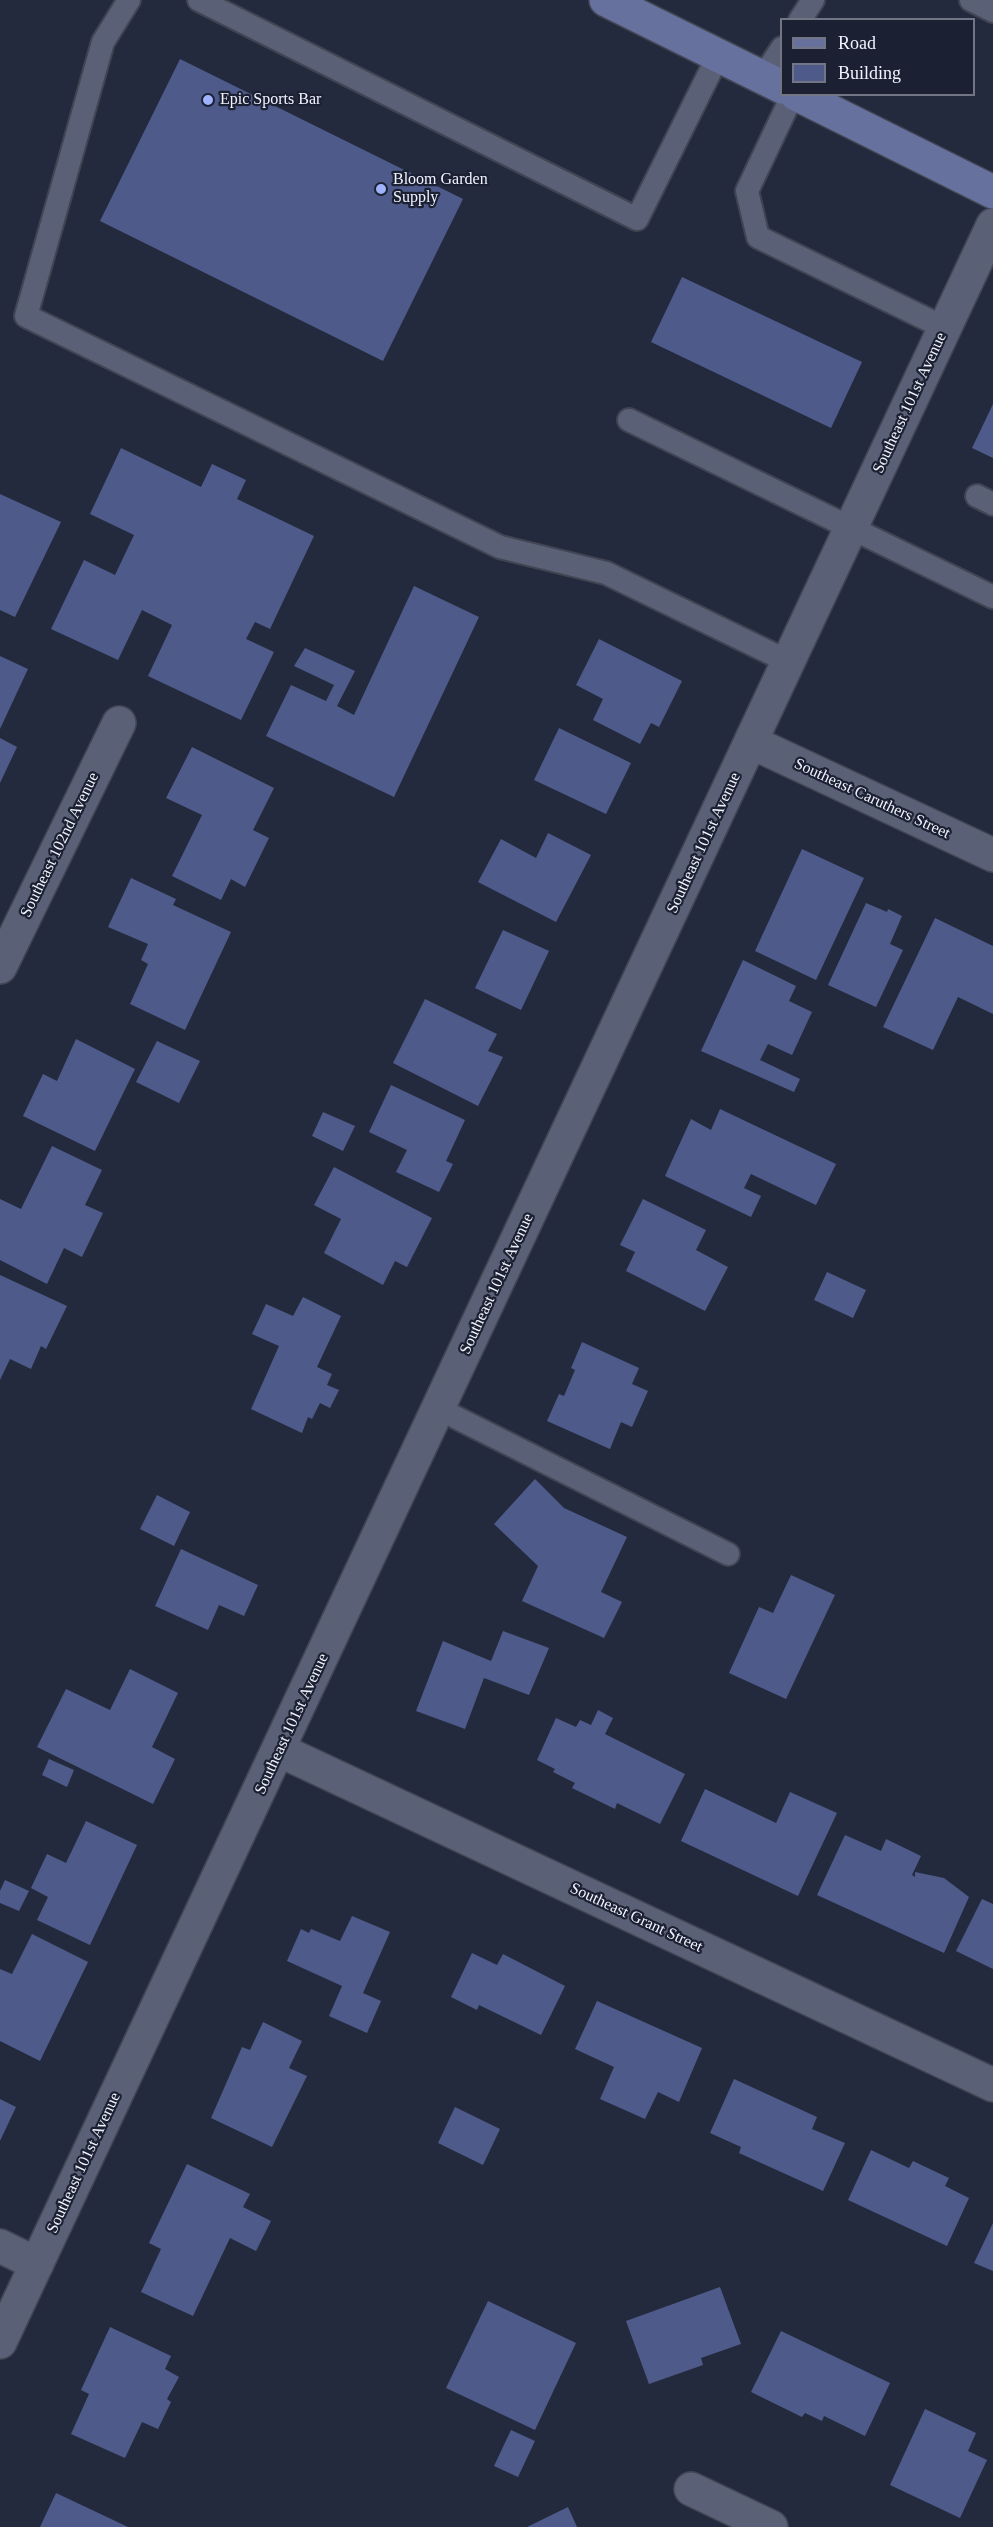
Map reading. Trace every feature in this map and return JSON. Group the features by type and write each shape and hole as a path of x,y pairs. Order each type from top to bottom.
{"main road":[{"path":"606,0 772,83"},
{"path":"799,96 993,192"}],"street":[{"name":"Southeast 101st Avenue","path":"0,2342 993,225"},
{"name":"Southeast 102nd Avenue","path":"0,967 119,723"},
{"name":"Southeast Caruthers Street","path":"751,742 993,855"},
{"name":"Southeast Grant Street","path":"279,1750 993,2085"},
{"path":"0,2246 37,2264"},
{"path":"691,2489 771,2527"}],"lane":[{"path":"129,0 103,42 26,316 500,547 606,573 789,662"},
{"path":"199,0 637,219 718,56"},
{"path":"801,18 813,0"},
{"path":"970,0 993,11"},
{"path":"772,83 780,55"},
{"path":"794,96 747,191 758,237 945,328"},
{"path":"629,420 993,597"},
{"path":"439,1409 728,1554"}],"building":[{"path":"180,59 463,199 383,361 100,221"},
{"path":"682,277 862,362 831,428 651,342"},
{"path":"993,404 993,458 972,448"},
{"path":"121,448 201,487 212,464 246,480 237,499 314,536 270,629 255,622 246,639 274,652 241,720 148,676 172,625 142,610 118,660 51,629 84,560 115,575 134,535 90,514"},
{"path":"0,494 61,522 15,617 0,610"},
{"path":"414,586 479,617 394,797 266,736 291,685 326,701 334,685 294,666 305,648 355,671 337,706 354,715"},
{"path":"599,639 682,681 659,727 651,723 640,744 593,720 603,699 576,685"},
{"path":"0,656 28,669 0,729"},
{"path":"559,728 631,763 606,814 534,780"},
{"path":"0,738 17,747 0,783"},
{"path":"192,747 274,788 253,830 269,838 245,887 231,879 221,900 172,876 202,815 166,798"},
{"path":"548,833 591,855 556,922 478,882 501,839 536,858"},
{"path":"802,849 864,878 816,980 755,951"},
{"path":"131,878 176,899 173,905 231,932 185,1030 130,1004 148,964 141,960 148,944 108,927"},
{"path":"866,903 887,912 888,909 902,916 890,944 903,950 876,1007 828,985"},
{"path":"935,918 993,946 993,1014 958,997 933,1050 883,1027"},
{"path":"503,930 549,951 521,1010 475,988"},
{"path":"743,960 796,986 789,1001 812,1012 792,1055 768,1044 760,1060 800,1079 794,1092 701,1051"},
{"path":"425,999 497,1034 488,1051 503,1057 478,1106 393,1063"},
{"path":"76,1039 135,1069 95,1151 23,1116 43,1074 57,1081"},
{"path":"157,1041 200,1061 179,1103 136,1082"},
{"path":"391,1085 465,1120 446,1161 453,1164 439,1192 396,1172 407,1150 369,1132"},
{"path":"720,1109 836,1164 816,1205 751,1174 744,1188 761,1196 751,1217 665,1176 691,1119 711,1130"},
{"path":"323,1112 355,1126 343,1151 312,1136"},
{"path":"52,1146 102,1170 85,1205 103,1213 82,1257 64,1248 47,1284 0,1260 0,1199 21,1209"},
{"path":"334,1167 432,1218 407,1267 395,1261 383,1285 324,1253 341,1219 314,1205"},
{"path":"643,1199 706,1230 696,1250 728,1267 705,1311 626,1271 635,1252 620,1245"},
{"path":"827,1272 866,1290 853,1318 814,1300"},
{"path":"0,1275 67,1306 46,1349 41,1346 31,1369 10,1359 0,1380"},
{"path":"303,1297 341,1316 317,1367 332,1374 327,1385 339,1390 330,1408 320,1403 312,1419 308,1417 302,1433 251,1409 279,1346 252,1334 266,1304 293,1316"},
{"path":"582,1342 639,1368 632,1384 648,1391 632,1427 621,1422 610,1449 547,1421 559,1394 564,1396 575,1370 571,1368"},
{"path":"535,1479 564,1508 627,1537 601,1592 622,1602 604,1638 522,1601 538,1566 494,1524"},
{"path":"157,1495 190,1512 174,1546 140,1529"},
{"path":"181,1549 258,1585 244,1616 219,1605 208,1630 155,1606"},
{"path":"791,1575 835,1595 786,1699 729,1673 759,1607 773,1613"},
{"path":"503,1631 549,1648 529,1695 484,1678 465,1729 416,1711 443,1641 491,1661"},
{"path":"130,1669 178,1693 152,1747 175,1759 153,1804 37,1747 66,1689 110,1710"},
{"path":"598,1710 613,1718 605,1734 685,1774 660,1824 617,1803 615,1809 572,1788 575,1783 553,1772 555,1769 537,1760 556,1718 576,1727 580,1720 591,1725"},
{"path":"49,1759 74,1770 67,1787 42,1775"},
{"path":"705,1789 776,1823 790,1792 837,1813 798,1896 681,1841"},
{"path":"86,1821 137,1845 90,1945 37,1920 48,1897 31,1888 47,1854 66,1863"},
{"path":"845,1835 881,1851 886,1839 921,1856 912,1875 915,1877 915,1872 944,1878 969,1897 944,1953 817,1895"},
{"path":"5,1880 29,1891 19,1911 0,1903 0,1891"},
{"path":"982,1899 993,1904 993,1969 956,1951"},
{"path":"352,1916 390,1932 363,1993 381,2001 367,2033 329,2016 342,1986 287,1961 301,1929 309,1933 311,1929 340,1941"},
{"path":"32,1934 88,1962 40,2061 0,2041 0,1969 12,1974"},
{"path":"472,1953 497,1965 503,1954 565,1986 541,2035 479,2005 477,2010 451,1997"},
{"path":"597,2001 702,2048 679,2102 658,2092 645,2119 600,2099 614,2067 575,2049"},
{"path":"263,2022 302,2041 289,2068 307,2076 272,2147 211,2118 242,2047 250,2050"},
{"path":"734,2079 817,2117 812,2129 845,2143 823,2191 739,2153 741,2147 710,2133"},
{"path":"0,2099 16,2107 0,2141"},
{"path":"455,2107 500,2129 483,2165 438,2143"},
{"path":"871,2150 909,2168 913,2161 949,2178 945,2186 969,2198 947,2246 848,2200"},
{"path":"187,2164 250,2194 243,2207 271,2221 256,2251 230,2238 193,2316 141,2292 161,2249 149,2243"},
{"path":"993,2223 993,2271 974,2263"},
{"path":"720,2287 741,2344 701,2358 703,2365 649,2384 626,2321"},
{"path":"488,2301 576,2343 535,2430 446,2388"},
{"path":"110,2327 171,2356 165,2369 179,2377 167,2399 171,2402 158,2429 142,2422 125,2458 71,2434 89,2394 81,2390"},
{"path":"781,2331 890,2383 865,2436 824,2416 822,2421 805,2413 802,2417 751,2392"},
{"path":"925,2409 976,2433 968,2451 987,2460 960,2518 890,2485"},
{"path":"511,2430 535,2441 518,2477 494,2466"},
{"path":"56,2493 128,2527 40,2527"},
{"path":"568,2507 577,2527 527,2527"}],"place":[{"name":"Epic Sports Bar","path":"208,100"},
{"name":"Bloom Garden Supply","path":"381,189"}]}
